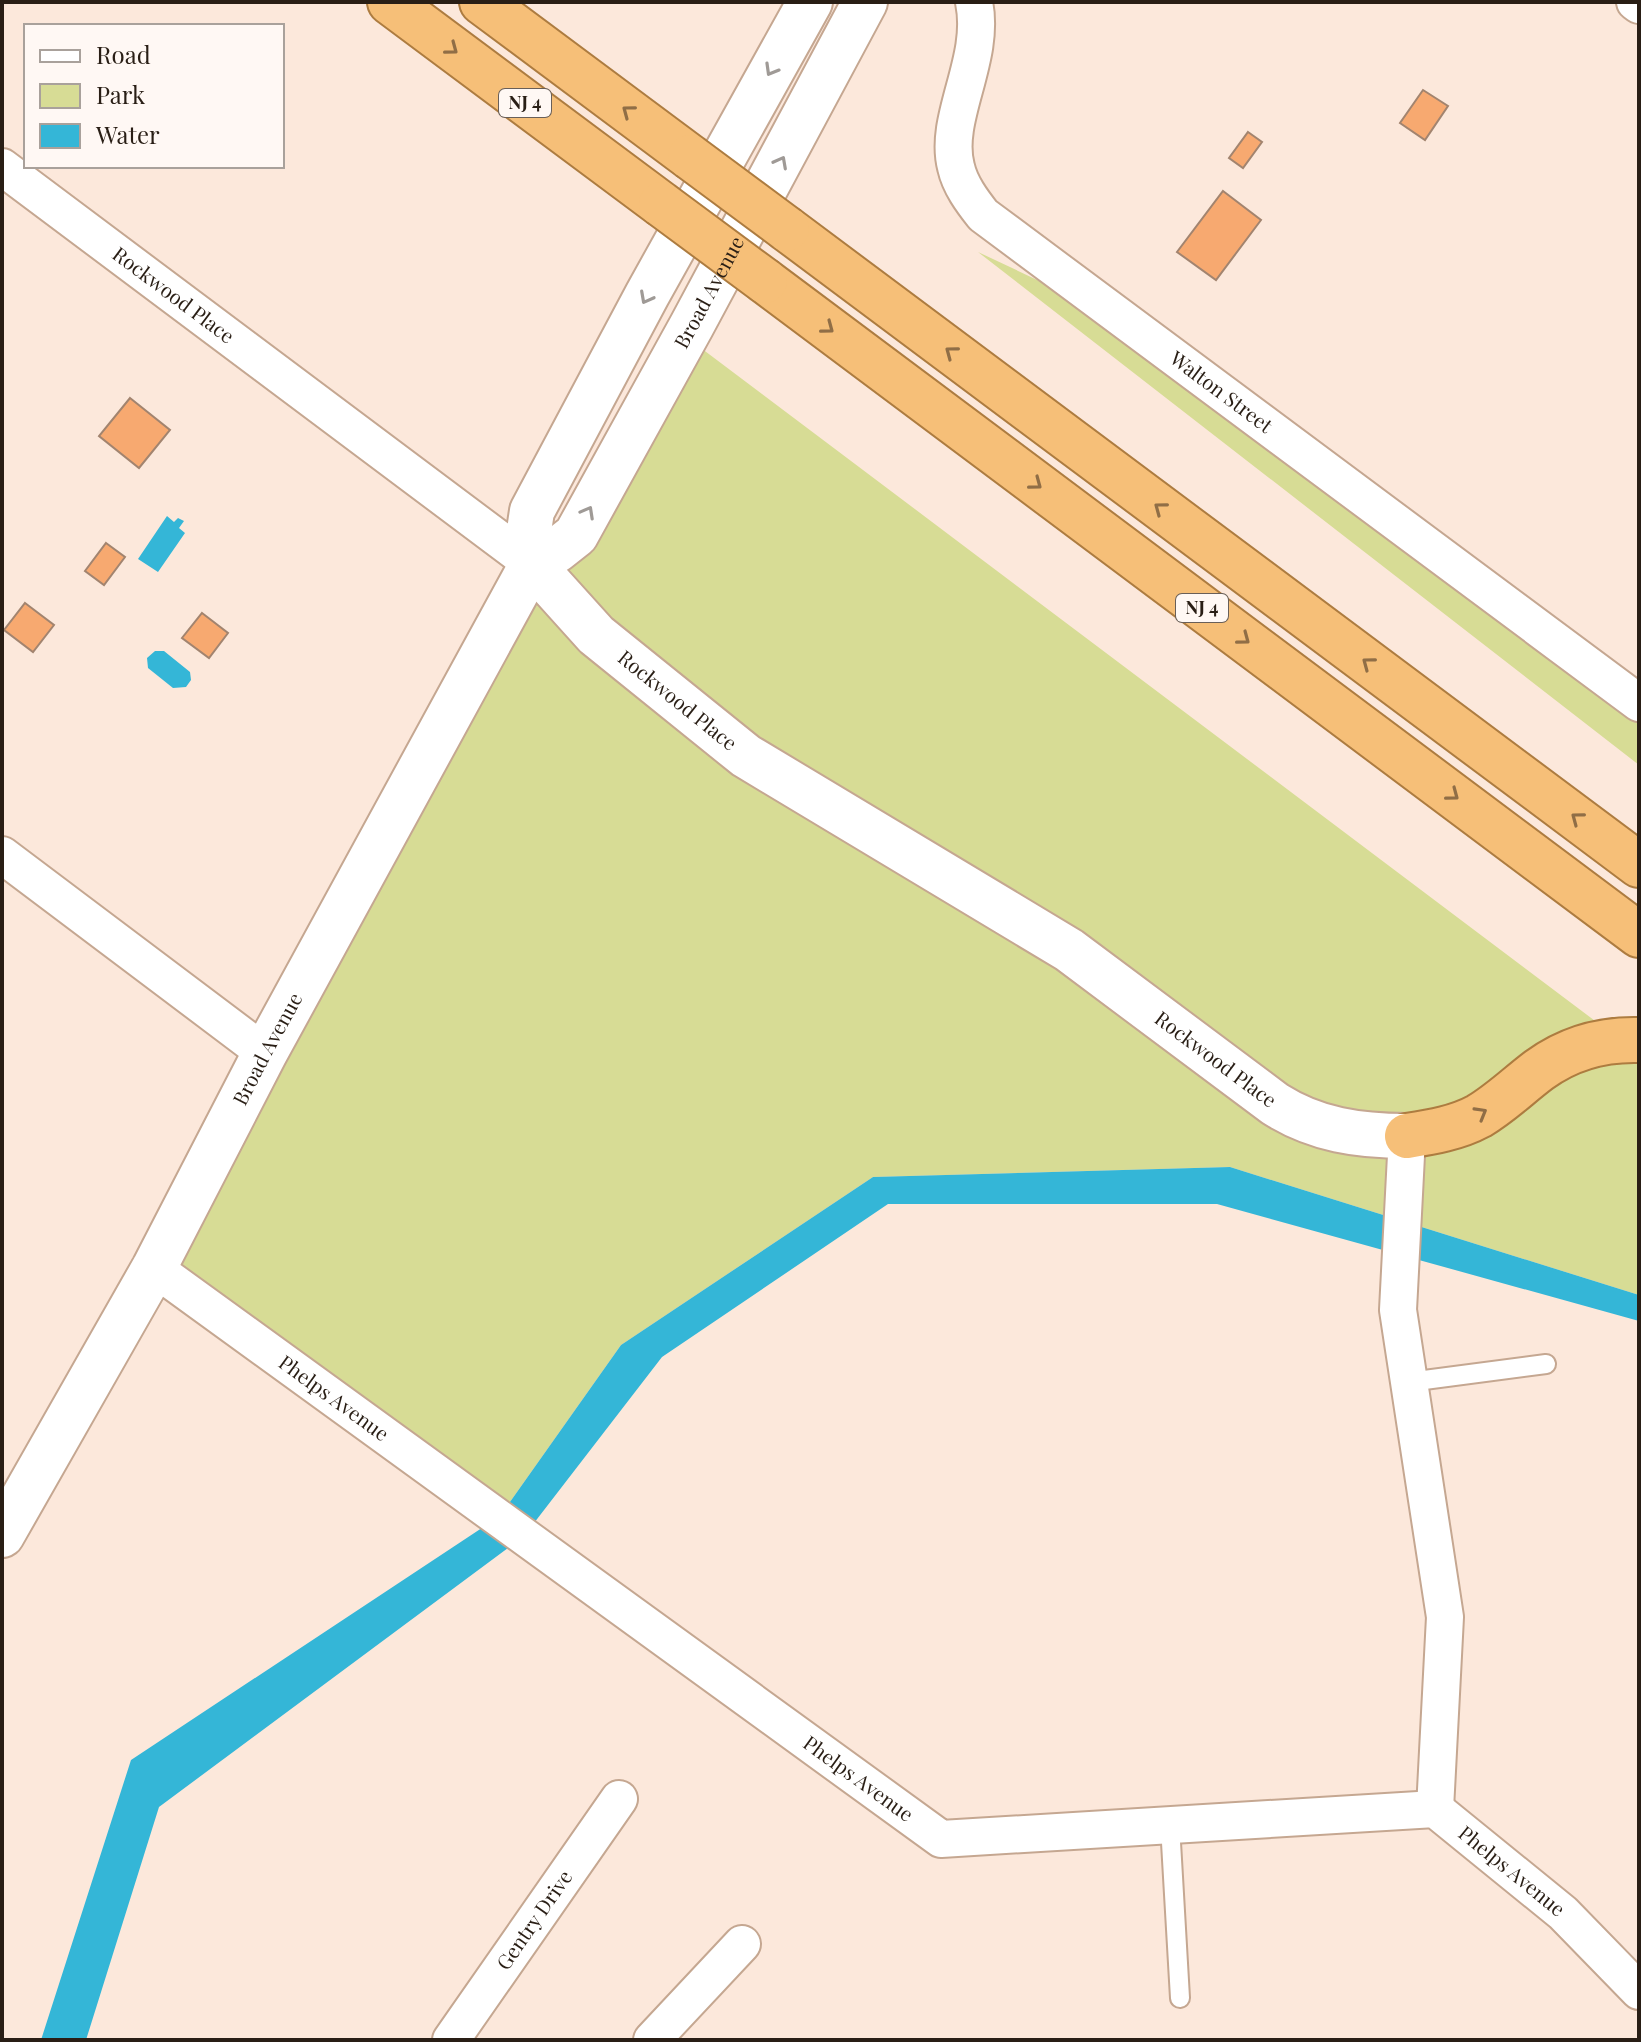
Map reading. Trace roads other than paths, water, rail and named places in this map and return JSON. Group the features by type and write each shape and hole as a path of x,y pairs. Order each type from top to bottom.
{"highway":[{"name":"NJ 4","path":"390,2 1639,935"},
{"name":"NJ 4","path":"482,2 1639,865"},
{"path":"1406,1156 1440,1130 1478,1117 1537,1071 1579,1048 1601,1041 1639,1040"}],"street":[{"path":"532,564 529,531 532,511 647,295 810,2"},
{"name":"Broad Avenue","path":"6,1520 154,1268 265,1053 532,564 576,535 865,2"},
{"name":"Walton Street","path":"974,2 974,50 954,137 954,154 956,169 964,186 983,215 1639,703"},
{"name":"Rockwood Place","path":"2,167 532,564 596,635 746,756 1069,950 1275,1104 1300,1119 1325,1128 1366,1135 1406,1156"},
{"path":"2,855 265,1053"},
{"path":"1406,1156 1398,1310 1445,1617 1435,1809"},
{"name":"Phelps Avenue","path":"154,1268 941,1839 1435,1809 1563,1913 1639,1991"},
{"name":"Gentry Drive","path":"451,2040 619,1799"},
{"path":"652,2040 742,1944"}],"lane":[{"path":"1409,1382 1546,1364"},
{"path":"1170,1825 1180,1998"}],"water":[{"path":"167,516 174,522 178,518 184,521 179,528 185,533 158,572 138,559"},
{"path":"155,651 164,651 190,672 191,680 186,687 173,688 148,668 147,658"},
{"path":"1230,1167 1639,1295 1639,1321 1217,1204 888,1204 662,1357 524,1536 159,1807 86,2040 41,2040 131,1760 500,1516 621,1345 873,1177"}]}
